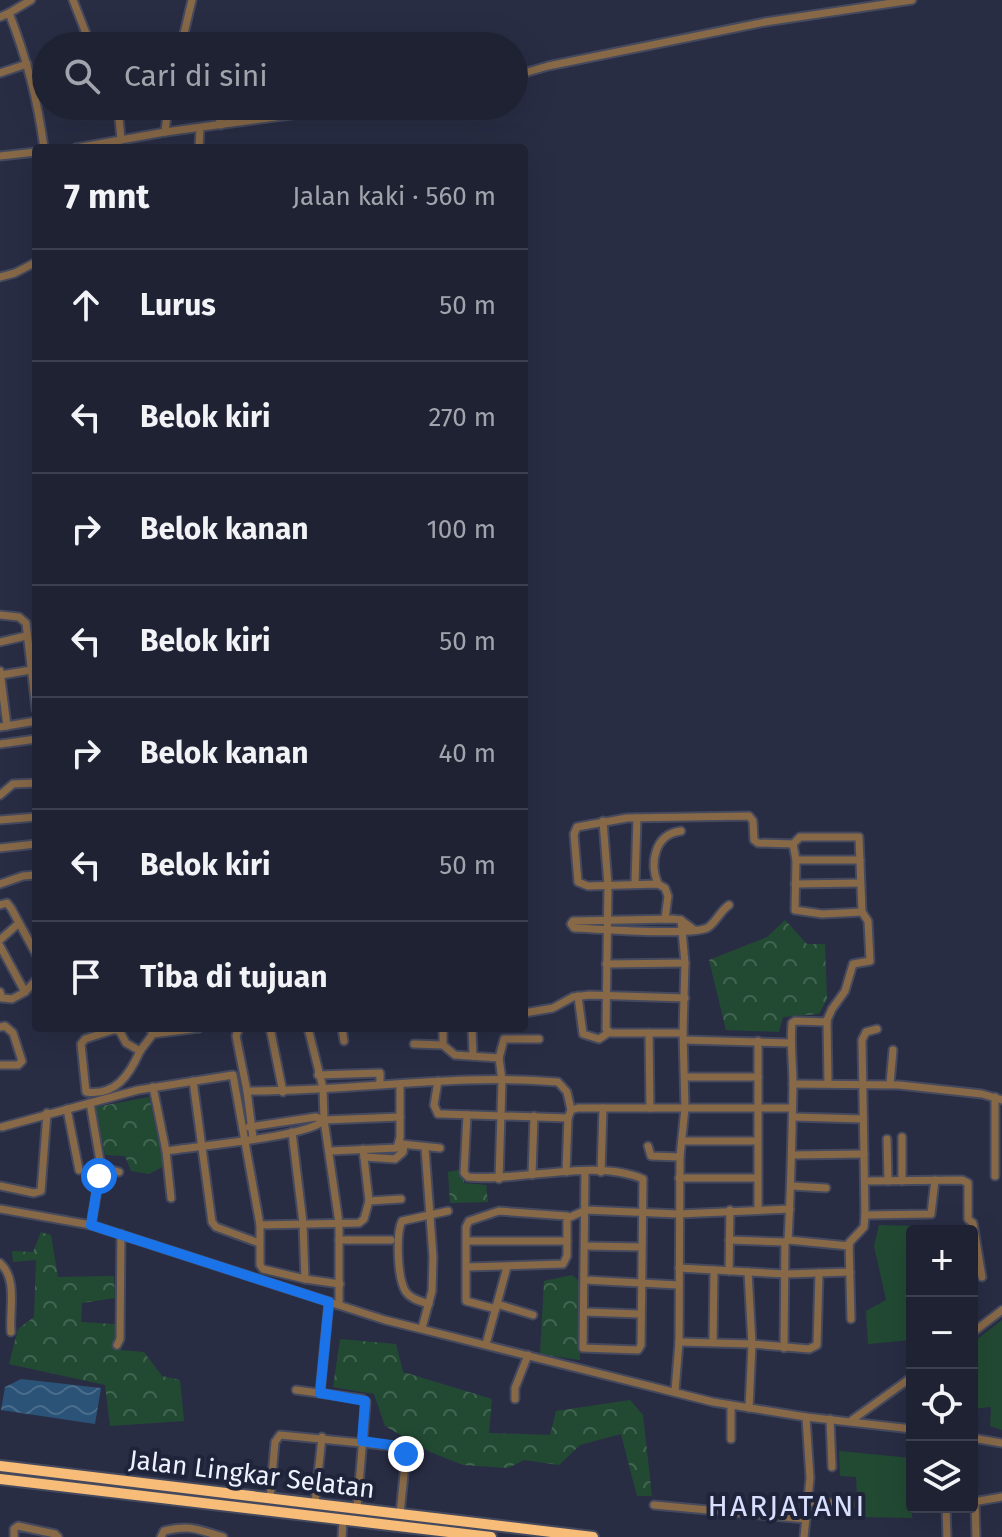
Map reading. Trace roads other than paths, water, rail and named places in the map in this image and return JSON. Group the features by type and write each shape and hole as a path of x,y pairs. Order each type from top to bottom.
{"highway":[{"name":"Jalan Lingkar Selatan","path":"0,1466 593,1537"},
{"path":"75,1488 78,1475"},
{"name":"Jalan Lingkar Selatan","path":"0,1479 491,1537"},
{"path":"377,1511 377,1524"}],"street":[{"path":"0,17 22,2 31,0"},
{"path":"73,0 85,32"},
{"path":"184,32 192,0"},
{"path":"528,72 765,22 912,0"},
{"path":"9,13 32,89"},
{"path":"0,73 27,64"},
{"path":"38,120 43,144"},
{"path":"119,120 121,140"},
{"path":"165,132 166,120"},
{"path":"220,120 221,125"},
{"path":"98,144 257,120"},
{"path":"199,144 200,128"},
{"path":"0,156 32,152"},
{"path":"0,277 32,264"},
{"path":"0,615 24,620 32,651"},
{"path":"0,642 26,636"},
{"path":"32,662 32,678"},
{"path":"31,670 0,673 4,726 32,722"},
{"path":"0,744 32,740"},
{"path":"0,795 13,784 32,783"},
{"path":"665,919 668,896 665,888 658,884 588,886 578,882 577,827 637,818 749,816 753,821 754,841 793,844 800,837 857,836 860,841 862,912 868,921 870,961 853,964 845,991 827,1022 828,1083"},
{"path":"0,820 32,817"},
{"path":"635,884 637,818"},
{"path":"603,821 608,885 608,1033"},
{"path":"658,884 655,876 657,846 666,835 681,831"},
{"path":"0,848 32,844"},
{"path":"793,844 796,911 822,914 862,912"},
{"path":"796,860 860,860"},
{"path":"0,881 19,872 32,873"},
{"path":"795,884 860,883"},
{"path":"0,905 7,903 32,947"},
{"path":"693,929 681,920 665,919 608,919 573,921 571,924 574,928 681,931 708,927 718,913 729,905"},
{"path":"675,1391 679,1342 679,1178 685,1108 685,963 681,920"},
{"path":"19,923 0,943 25,992"},
{"path":"606,964 685,963"},
{"path":"0,992 6,999 25,992 32,984"},
{"path":"578,996 583,1034 599,1039 608,1033 649,1033 791,1043"},
{"path":"528,1012 553,1008 578,996 685,998"},
{"path":"784,1348 786,1241 792,1186 793,1021 827,1022"},
{"path":"0,1027 5,1026 13,1033 22,1061 16,1066 0,1065"},
{"path":"851,1319 849,1246 864,1227 865,1215 862,1040 866,1032 877,1029"},
{"path":"93,1032 80,1046 86,1092 103,1093 119,1084 151,1032"},
{"path":"120,1032 126,1043 140,1051"},
{"path":"238,1032 247,1091 247,1127"},
{"path":"271,1032 283,1092"},
{"path":"309,1032 323,1088 324,1120 339,1223 339,1305"},
{"path":"343,1032 344,1041"},
{"path":"443,1032 443,1045"},
{"path":"472,1032 473,1056"},
{"path":"520,1032 520,1039"},
{"path":"649,1033 650,1108"},
{"path":"499,1179 502,1080 499,1058 502,1040 539,1039"},
{"path":"758,1041 758,1209"},
{"path":"414,1044 443,1045 455,1055 499,1058"},
{"path":"890,1084 893,1050"},
{"path":"1,1128 47,1113 153,1087 244,1073"},
{"path":"318,1075 380,1073 380,1084"},
{"path":"337,1074 338,1088"},
{"path":"233,1075 249,1139 260,1225 260,1265 263,1269 305,1279 340,1284"},
{"path":"685,1077 758,1077"},
{"path":"193,1081 213,1224 259,1243"},
{"path":"247,1091 283,1092 438,1081 558,1082 567,1092 570,1114 566,1172"},
{"path":"438,1081 434,1105 438,1114 534,1116 603,1108 792,1108"},
{"path":"400,1084 402,1144"},
{"path":"793,1084 890,1084 998,1098 995,1176"},
{"path":"153,1087 166,1151 171,1198"},
{"path":"90,1103 101,1167 91,1225"},
{"path":"601,1172 603,1108"},
{"path":"67,1109 79,1170"},
{"path":"0,1186 34,1193 41,1191 47,1113"},
{"path":"467,1115 465,1175 469,1178 499,1179 566,1172 585,1172 601,1172 642,1178 641,1345 638,1350 586,1350 583,1347 585,1172"},
{"path":"532,1175 534,1116"},
{"path":"247,1127 316,1117 324,1120 400,1117"},
{"path":"793,1117 863,1119"},
{"path":"166,1151 292,1132 319,1126 324,1120"},
{"path":"276,1123 279,1134"},
{"path":"292,1132 303,1223 305,1279"},
{"path":"902,1137 902,1181"},
{"path":"887,1139 888,1181"},
{"path":"682,1141 757,1141"},
{"path":"330,1151 363,1153 395,1149 402,1144 440,1148"},
{"path":"648,1146 651,1156 680,1157"},
{"path":"422,1328 432,1291 433,1257 425,1148"},
{"path":"260,1225 362,1222 369,1201 363,1153"},
{"path":"792,1155 864,1154"},
{"path":"101,1167 119,1172"},
{"path":"679,1178 757,1178"},
{"path":"865,1215 931,1214 935,1180"},
{"path":"866,1181 962,1180 968,1183 968,1219 973,1223 982,1277"},
{"path":"792,1186 826,1188"},
{"path":"369,1201 401,1199"},
{"path":"0,1209 91,1225 385,1320 731,1406 906,1428"},
{"path":"568,1218 586,1210 678,1214 790,1209"},
{"path":"533,1315 466,1301 469,1221 491,1212 517,1210 565,1215 568,1218"},
{"path":"729,1271 730,1210"},
{"path":"429,1304 410,1296 402,1285 398,1230 402,1221 448,1211"},
{"path":"467,1267 563,1264 567,1259 568,1218"},
{"path":"117,1345 120,1339 121,1234"},
{"path":"339,1240 391,1240"},
{"path":"729,1240 849,1246"},
{"path":"467,1241 567,1241"},
{"path":"585,1246 641,1247"},
{"path":"0,1263 7,1270 12,1294 11,1332"},
{"path":"486,1344 505,1280 503,1267"},
{"path":"679,1268 785,1274 850,1272"},
{"path":"713,1342 714,1270"},
{"path":"748,1272 752,1344 749,1408"},
{"path":"679,1342 809,1349 817,1345 819,1273"},
{"path":"585,1280 678,1285"},
{"path":"0,1294 12,1294"},
{"path":"320,1393 329,1302"},
{"path":"978,1328 1002,1310"},
{"path":"584,1312 640,1314"},
{"path":"515,1399 516,1386 528,1355"},
{"path":"852,1420 906,1381"},
{"path":"296,1390 365,1401 357,1508"},
{"path":"731,1406 731,1439"},
{"path":"804,1537 808,1502 806,1417"},
{"path":"830,1419 832,1467"},
{"path":"270,1499 275,1442 280,1435 362,1441 404,1449 400,1514"},
{"path":"315,1503 322,1437"},
{"path":"978,1439 1002,1443"},
{"path":"978,1500 1002,1497"},
{"path":"808,1502 854,1504"},
{"path":"654,1505 806,1519"},
{"path":"946,1513 947,1537"},
{"path":"975,1513 976,1537"},
{"path":"342,1537 343,1520"},
{"path":"14,1537 14,1529 18,1526 58,1537"},
{"path":"161,1537 164,1531 194,1526 219,1536"},
{"path":"193,1537 194,1526"}],"water":[{"path":"21,1379 101,1388 95,1424 1,1410 5,1387"}],"district":[{"name":"HARJATANI","path":"787,1506"}]}
